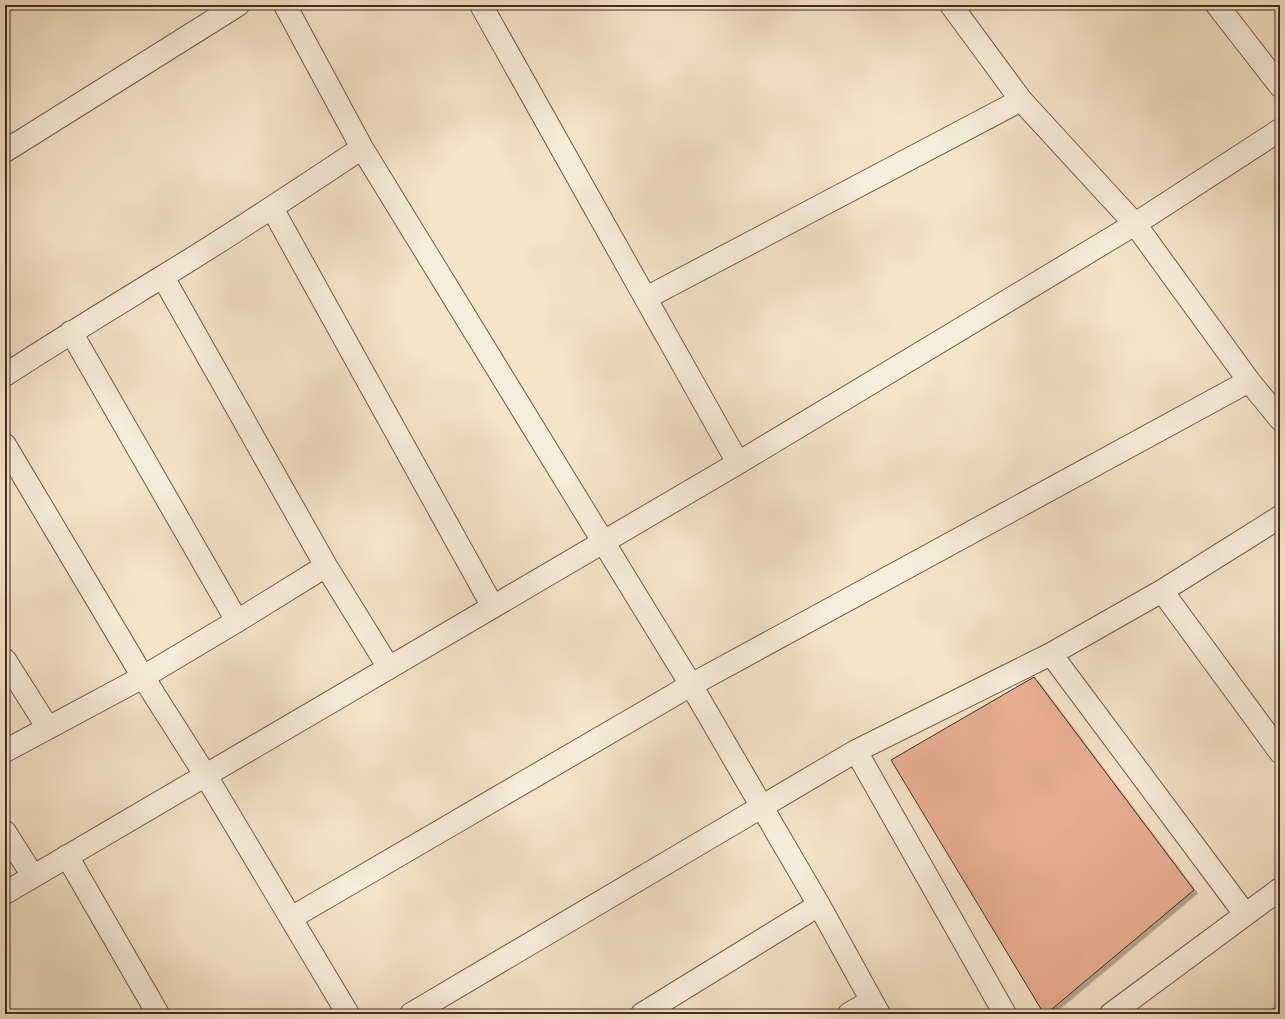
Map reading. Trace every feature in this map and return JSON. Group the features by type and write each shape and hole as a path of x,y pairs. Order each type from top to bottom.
{"street":[{"path":"5,151 238,5"},
{"path":"285,5 362,148 691,685 819,905 875,1008 849,1014"},
{"path":"481,5 738,463"},
{"path":"951,5 1021,100 1135,224 1249,382 1280,419"},
{"path":"1217,5 1280,86"},
{"path":"646,298 1021,100"},
{"path":"5,893 738,463 1135,224 1280,130"},
{"path":"5,375 71,332 163,277 272,208 362,148"},
{"path":"272,208 493,607"},
{"path":"163,277 326,566 389,668"},
{"path":"71,332 237,621"},
{"path":"291,918 691,685 1249,382"},
{"path":"5,445 143,677 206,776 348,1014"},
{"path":"411,1014 856,751 1051,654 1162,591 1280,517"},
{"path":"5,751 143,677 326,566"},
{"path":"1162,591 1280,752"},
{"path":"1051,654 1245,914"},
{"path":"5,660 48,728"},
{"path":"856,751 1005,1014"},
{"path":"5,832 33,876"},
{"path":"67,856 157,1014"},
{"path":"1111,1014 1280,889"},
{"path":"642,1014 819,905"}],"green space":[{"path":"1280,1003 1280,1014 1267,1014"}],"building":[{"path":"1034,677 1194,890 1046,1014 1044,1014 891,760"}]}
